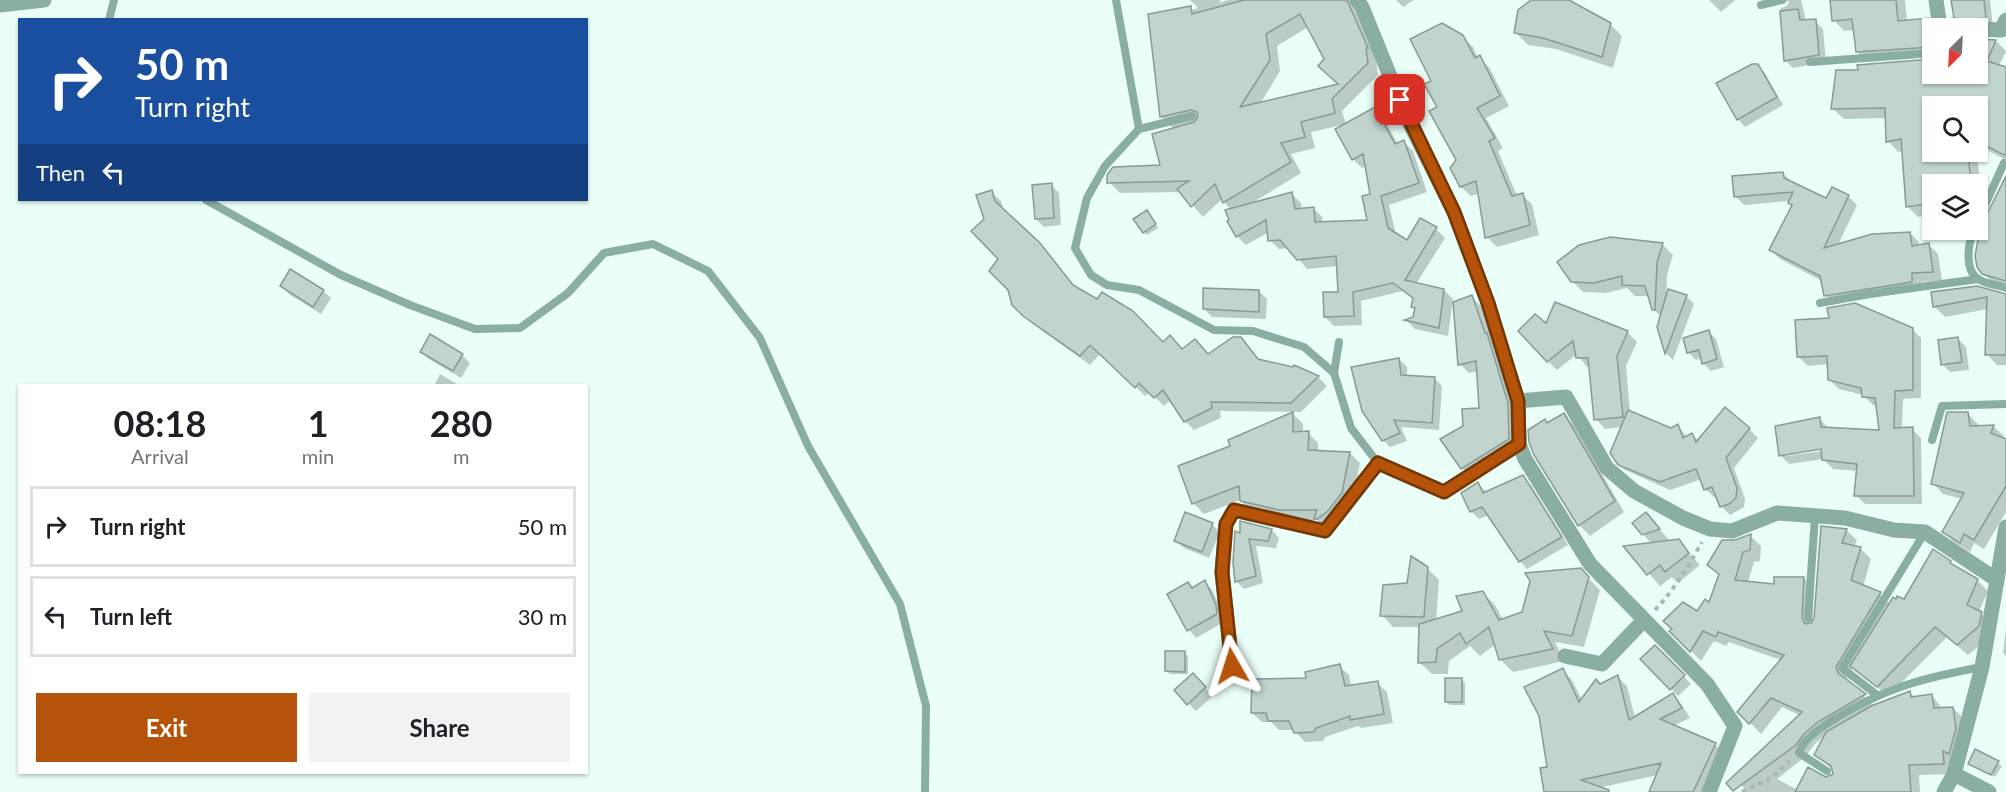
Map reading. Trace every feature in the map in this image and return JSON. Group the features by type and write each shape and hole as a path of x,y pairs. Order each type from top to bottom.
{"street":[{"path":"0,4 44,0"},
{"path":"1357,0 1362,7 1407,118 1454,212 1488,303 1518,401 1519,444 1525,459 1590,564 1707,684 1735,726 1709,792"},
{"path":"1936,0 1939,18"},
{"path":"1988,29 2001,30 2006,21"},
{"path":"1518,401 1566,398 1607,468 1634,491 1683,518 1710,529 1732,531 1777,513 1845,518 1894,530 1925,532 1997,580"},
{"path":"1232,666 1222,572 1226,524 1234,510 1325,531 1378,463 1444,492 1519,444"},
{"path":"1944,792 1954,774 1982,667 2006,527"},
{"path":"1565,656 1602,664 1644,621"},
{"path":"1954,774 1989,792"}],"lane":[{"path":"110,18 114,0"},
{"path":"1116,0 1139,129"},
{"path":"1761,5 1782,0"},
{"path":"1810,62 1922,54"},
{"path":"1192,116 1139,129 1105,166 1087,198 1075,248 1091,276 1107,285 1140,290 1214,330 1253,331 1304,347 1334,373"},
{"path":"1988,199 2004,163"},
{"path":"208,201 340,275 410,305 475,329 519,328 568,292 604,253 653,244 708,271 760,338 808,447 900,604 926,706 925,792"},
{"path":"1969,240 1970,269 1978,279"},
{"path":"1820,303 1978,279 2006,288"},
{"path":"1339,342 1334,373 1351,428 1378,463"},
{"path":"1932,440 1942,406 2006,404"},
{"path":"1808,618 1815,516"},
{"path":"1877,695 1842,668 1925,532"},
{"path":"1827,771 1799,753 1802,745 1823,727 1877,695 1900,686 1982,667"}],"path":[{"path":"1644,621 1667,597 1710,529"},
{"path":"1742,792 1771,778 1799,753"}],"building":[{"path":"1244,0 1347,0 1368,48 1366,48 1368,63 1332,99 1335,113 1301,122 1305,137 1281,143 1291,162 1223,203 1215,184 1191,207 1177,189 1189,181 1107,183 1107,175 1113,167 1160,165 1152,134 1194,122 1198,117 1197,112 1191,110 1160,117 1148,14 1191,6 1192,14","holes":["1300,14 1324,59 1318,66 1338,84 1240,107 1270,60 1266,34"]},
{"path":"1531,0 1569,0 1611,23 1602,57 1543,38 1514,33 1518,10"},
{"path":"1830,0 1896,0 1898,21 1922,19 1922,48 1856,52 1852,19 1832,21"},
{"path":"1951,0 1984,0 1986,18 1954,18"},
{"path":"1798,9 1800,20 1816,19 1819,55 1784,61 1780,11"},
{"path":"1442,23 1463,35 1475,58 1480,55 1500,96 1477,108 1495,138 1489,141 1512,196 1523,193 1530,225 1485,238 1476,181 1460,187 1450,168 1456,160 1429,111 1437,107 1424,84 1431,81 1410,39"},
{"path":"1988,40 1996,40 1988,59"},
{"path":"1922,60 1922,84 1988,84 1988,61 2006,67 2006,156 1988,147 1988,96 1922,96 1922,162 1969,162 1970,174 1922,174 1922,205 1906,207 1901,139 1886,142 1885,108 1831,109 1836,70 1858,70 1857,65"},
{"path":"1752,64 1758,64 1777,97 1737,120 1716,83"},
{"path":"1375,107 1395,144 1404,140 1419,183 1381,196 1388,228 1407,240 1420,218 1437,227 1405,280 1444,289 1439,328 1404,320 1413,317 1415,308 1411,307 1413,298 1393,283 1353,292 1354,316 1324,317 1323,292 1338,292 1336,256 1297,260 1280,240 1268,241 1266,220 1236,237 1227,221 1229,220 1225,210 1292,192 1295,209 1314,207 1315,222 1367,220 1362,196 1370,194 1363,154 1352,160 1335,129"},
{"path":"1783,172 1784,178 1826,198 1832,187 1849,195 1824,248 1872,234 1910,232 1912,246 1929,243 1933,272 1912,273 1912,282 1824,296 1820,276 1769,250 1792,205 1788,203 1793,192 1734,197 1732,176"},
{"path":"2006,176 2006,281 1982,274 1977,267 1975,256 1978,240 1988,240 1988,212"},
{"path":"1052,183 1054,218 1035,219 1032,185"},
{"path":"992,190 995,201 1040,243 1073,285 1097,299 1102,292 1133,311 1163,342 1170,335 1182,349 1195,339 1208,354 1233,337 1241,337 1258,359 1293,367 1294,365 1319,376 1291,403 1211,402 1212,408 1184,422 1163,390 1154,398 1139,383 1135,388 1090,345 1080,356 1023,316 1012,305 1008,290 989,271 998,259 971,231 984,219 976,195"},
{"path":"1147,210 1156,224 1143,233 1133,219"},
{"path":"1610,237 1663,243 1657,263 1655,310 1652,310 1645,286 1622,285 1622,276 1594,283 1571,282 1557,262 1579,245"},
{"path":"290,269 324,290 313,307 280,286"},
{"path":"1977,286 2006,294 2006,355 1985,355 1987,297 1933,307 1931,292"},
{"path":"1203,288 1259,290 1259,312 1203,309"},
{"path":"1668,289 1687,295 1665,354 1657,327"},
{"path":"1472,295 1485,333 1487,333 1508,403 1509,439 1461,469 1440,439 1463,426 1462,409 1479,408 1476,361 1458,365 1453,302"},
{"path":"1555,302 1628,331 1617,356 1623,417 1594,420 1588,358 1576,358 1573,341 1547,362 1518,331 1535,314 1546,323"},
{"path":"1855,303 1913,328 1913,390 1895,391 1894,428 1913,427 1914,496 1854,496 1857,464 1822,460 1821,449 1779,456 1775,426 1820,417 1821,427 1879,430 1875,398 1862,397 1861,388 1828,380 1827,356 1797,357 1795,320 1829,318 1827,308"},
{"path":"1709,330 1717,359 1702,364 1699,350 1687,353 1683,338"},
{"path":"430,334 463,354 453,371 420,352"},
{"path":"1958,337 1962,362 1941,365 1938,340"},
{"path":"1399,358 1401,375 1435,377 1432,423 1394,420 1400,433 1382,441 1362,411 1351,367"},
{"path":"1725,407 1750,428 1726,458 1737,488 1736,498 1729,504 1720,507 1712,487 1704,490 1696,469 1660,482 1618,465 1610,453 1628,410 1671,428 1678,424 1683,438 1692,433 1696,442"},
{"path":"1293,412 1293,432 1309,431 1308,450 1350,452 1342,493 1327,512 1314,519 1317,510 1279,510 1240,501 1239,486 1192,504 1178,466 1230,446 1228,440"},
{"path":"1947,412 1968,412 1970,426 1994,425 1991,433 2006,439 2006,486 1974,540 1964,534 1960,543 1942,532 1964,493 1931,484"},
{"path":"1564,413 1615,501 1578,526 1534,455 1529,442 1528,430 1545,419 1547,423"},
{"path":"1523,475 1562,537 1519,562 1482,507 1470,512 1461,493 1478,482 1483,493"},
{"path":"1185,512 1213,523 1202,552 1174,541"},
{"path":"1646,512 1660,529 1642,535 1632,523"},
{"path":"1240,521 1272,529 1268,541 1249,539 1256,576 1235,582 1233,563 1235,531 1240,533"},
{"path":"1821,526 1847,529 1842,543 1861,547 1851,580 1881,592 1836,667 1838,673 1866,694 1818,722 1804,734 1796,745 1733,791 1726,783 1802,712 1771,698 1749,724 1737,712 1784,655 1718,632 1716,637 1703,631 1690,652 1669,631 1672,629 1663,621 1683,602 1697,611 1705,599 1709,602 1719,574 1707,565 1722,540 1735,540 1751,534 1750,550 1743,552 1735,580 1774,584 1774,577 1804,577 1802,618 1805,624 1811,623 1814,618"},
{"path":"1679,539 1689,553 1665,572 1660,565 1647,575 1623,546"},
{"path":"1933,549 1951,561 1950,563 1978,579 1967,605 1982,612 1979,626 1957,645 1935,627 1877,687 1850,666 1893,597 1904,599"},
{"path":"1411,556 1428,567 1424,617 1380,616 1383,585 1407,583"},
{"path":"1581,568 1589,577 1572,636 1544,631 1553,649 1499,660 1489,627 1466,644 1460,633 1437,649 1436,662 1418,663 1419,624 1462,611 1456,596 1483,591 1499,620 1522,612 1530,581 1525,573"},
{"path":"1205,580 1216,605 1217,614 1187,631 1167,594 1188,582 1192,588"},
{"path":"1655,645 1685,675 1670,690 1640,659"},
{"path":"1165,651 1185,651 1185,672 1165,671"},
{"path":"1340,664 1345,686 1378,681 1384,714 1350,720 1350,716 1316,728 1314,732 1294,733 1289,721 1268,721 1266,713 1251,713 1252,679 1306,678 1305,672"},
{"path":"1563,668 1579,702 1596,679 1600,684 1618,675 1629,720 1673,693 1682,708 1660,719 1716,743 1693,792 1649,792 1661,763 1581,780 1609,790 1609,792 1544,792 1540,768 1547,767 1539,716 1524,687"},
{"path":"1193,673 1206,687 1187,705 1174,690"},
{"path":"1445,678 1462,678 1462,702 1445,702"},
{"path":"1910,691 1911,697 1932,694 1934,708 1953,707 1956,728 1949,754 1943,751 1944,764 1909,765 1911,792 1795,792 1808,767 1826,777 1833,774 1831,766 1814,755 1826,732 1871,706"},
{"path":"1975,749 1999,761 1991,775 1968,764"}],"route":[{"path":"1232,666 1222,572 1226,524 1234,510 1325,531 1378,463 1444,492 1519,444 1518,401 1488,303 1454,212 1400,100"}]}
